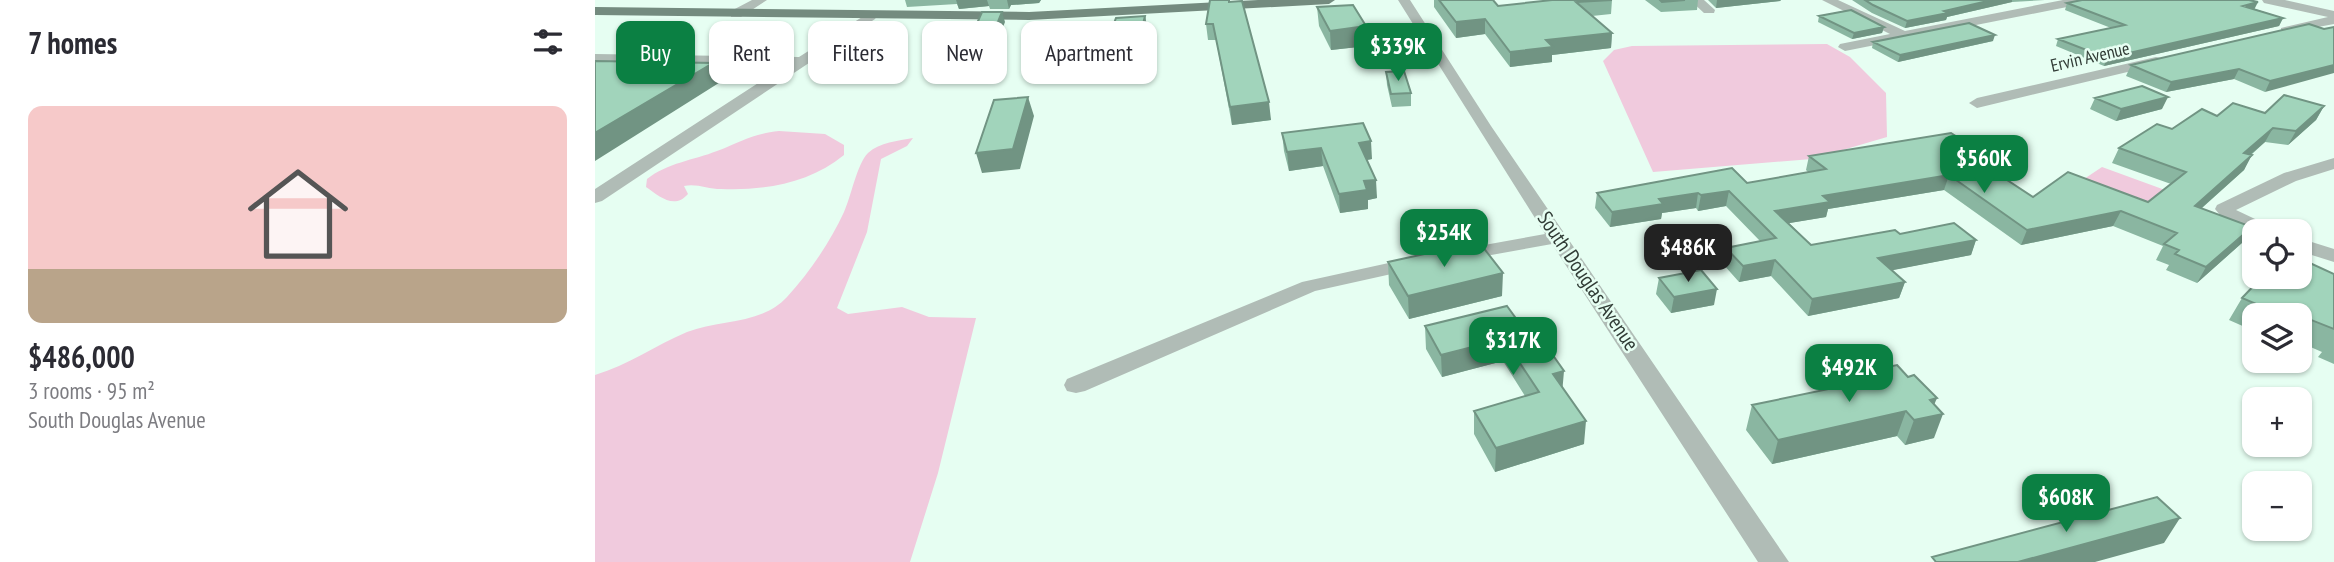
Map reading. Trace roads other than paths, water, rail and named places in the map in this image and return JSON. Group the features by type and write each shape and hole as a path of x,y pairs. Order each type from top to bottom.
{"main road":[{"path":"599,12 870,16 1069,15 1329,0"}],"street":[{"path":"736,14 761,0"},
{"name":"South Douglas Avenue","path":"1404,0 1483,126 1774,562"},
{"path":"1696,0 1709,10"},
{"path":"1828,0 1903,35"},
{"path":"1845,47 2083,0"},
{"path":"2268,0 2334,18"},
{"path":"595,197 870,16"},
{"path":"2275,34 2334,18"},
{"path":"595,58 802,61"},
{"name":"Ervin Avenue","path":"1977,103 2167,59"},
{"path":"2242,221 2232,217 2224,209 2290,177 2334,163"},
{"path":"1076,385 1310,286 1559,237"},
{"path":"2312,248 2334,256"}]}
